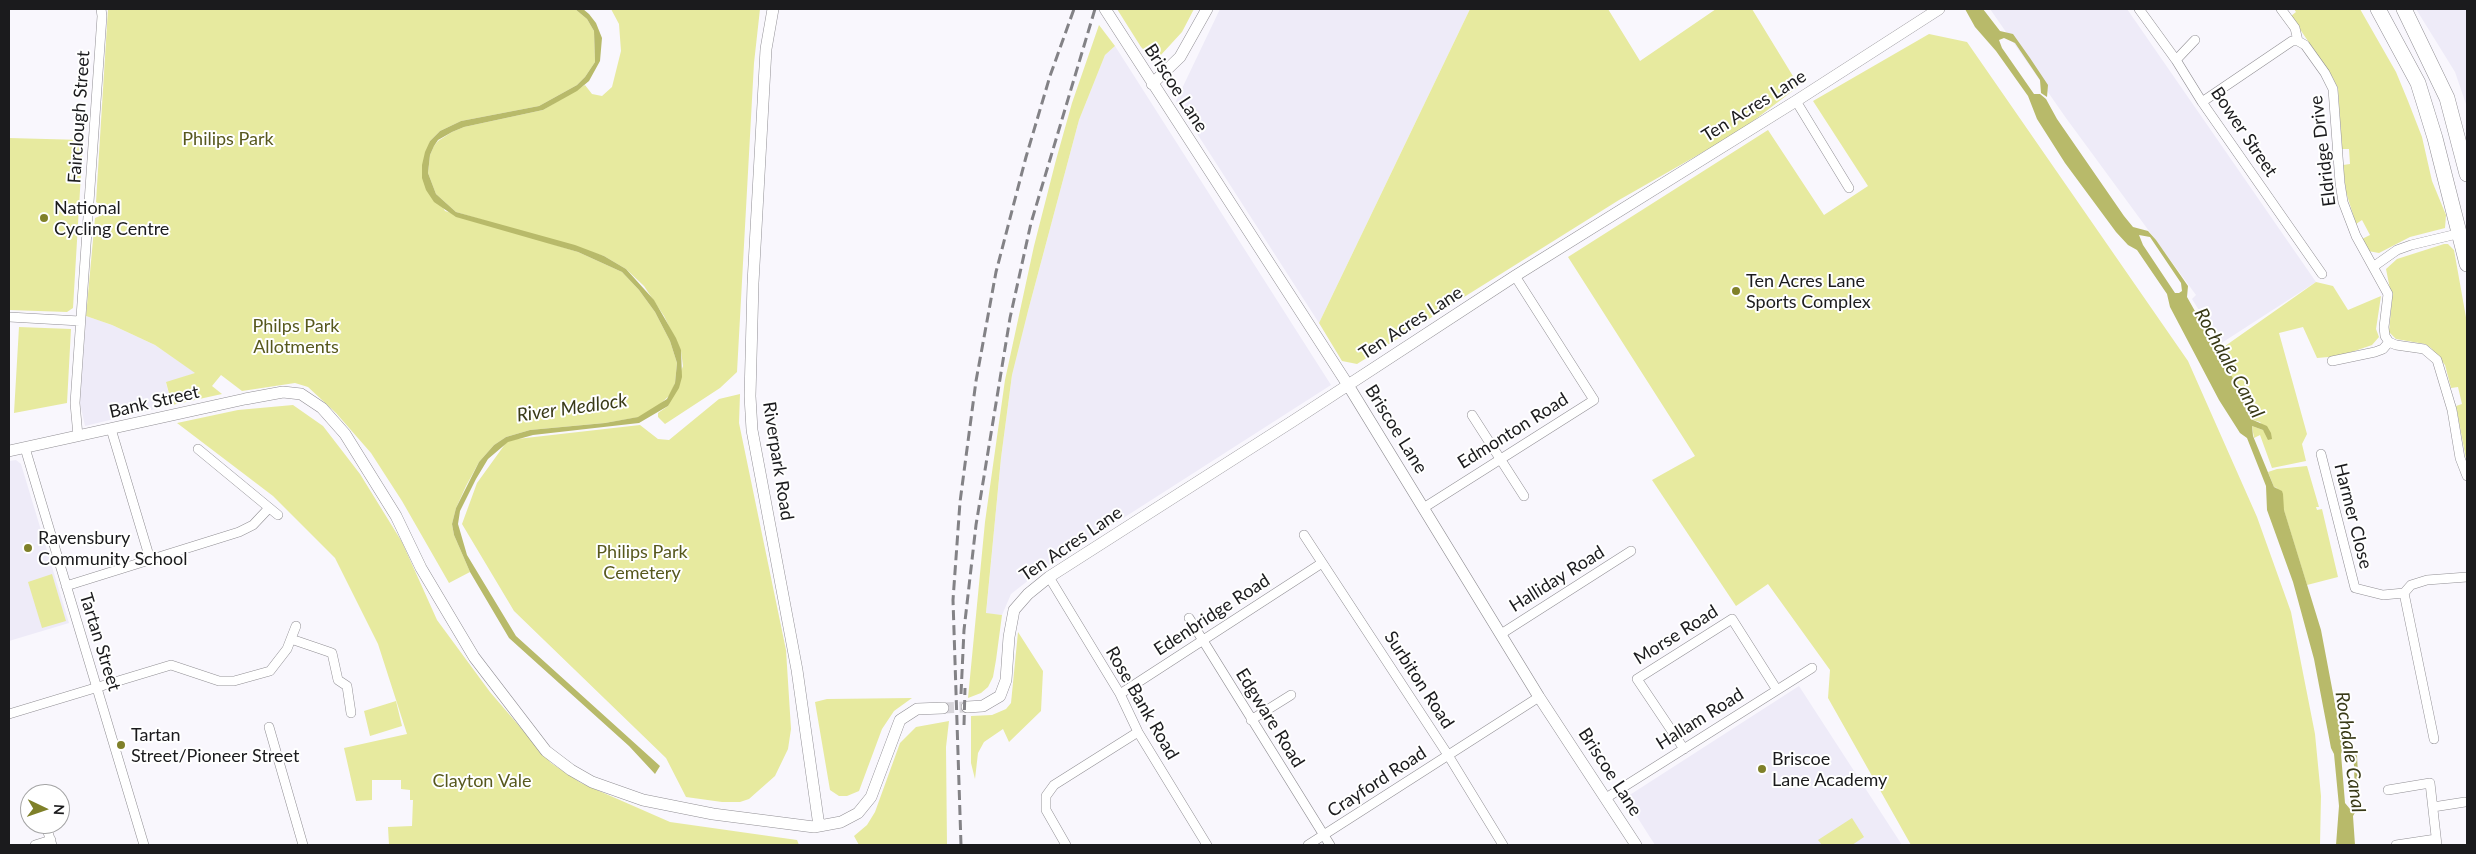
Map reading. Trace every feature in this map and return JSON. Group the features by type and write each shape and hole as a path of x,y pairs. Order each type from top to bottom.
{"highway":[{"path":"2378,9 2418,83 2435,138 2467,264"},
{"path":"2404,9 2448,98 2467,174"}],"street":[{"name":"Fairclough Street","path":"78,436 75,403 97,100 101,9"},
{"name":"Riverpark Road","path":"773,9 766,49 753,282 750,396 752,430 797,670 819,826"},
{"name":"Briscoe Lane","path":"1105,9 1425,507 1539,697 1636,845"},
{"path":"1152,84 1180,57 1207,9"},
{"name":"Ten Acres Lane","path":"967,707 982,706 1000,696 1006,680 1009,637 1014,610 1028,594 1048,577 1348,386 1515,276 1796,101 1939,9"},
{"name":"Bower Street","path":"2138,9 2176,60 2202,102 2322,274"},
{"path":"2202,102 2292,41 2298,41 2295,28 2282,9"},
{"path":"2176,60 2196,40"},
{"name":"Eldridge Drive","path":"2298,41 2305,45 2314,57 2333,88 2343,202 2356,236 2388,294 2384,327 2385,336 2389,342"},
{"path":"1796,101 1849,188"},
{"path":"2373,267 2386,257 2404,248 2460,233"},
{"name":"Edmonton Road","path":"1425,507 1594,400 1515,276"},
{"path":"9,317 80,321"},
{"path":"2332,361 2375,352 2383,349 2389,342 2396,345 2424,348 2437,360 2452,410 2460,458 2467,476"},
{"name":"Bank Street","path":"9,451 266,395 283,392 301,394 322,408 344,434 396,516 420,568 474,657 534,737 557,761 592,782 643,800 713,814 819,826"},
{"path":"1472,415 1524,496"},
{"path":"111,429 150,559"},
{"name":"Tartan Street","path":"25,448 144,845"},
{"path":"198,449 278,515"},
{"name":"Harmer Close","path":"2320,454 2355,588 2383,594 2404,593 2411,585 2428,580 2467,577"},
{"path":"66,586 247,529 258,521 269,508"},
{"name":"Surbiton Road","path":"1304,535 1448,755 1504,845"},
{"name":"Halliday Road","path":"1501,634 1631,551"},
{"name":"Edenbridge Road","path":"1120,694 1322,564"},
{"name":"Rose Bank Road","path":"1048,577 1120,694 1138,732 1207,845"},
{"path":"2404,593 2434,739"},
{"name":"Edgware Road","path":"1189,618 1330,845"},
{"name":"Morse Road","path":"1684,749 1636,679 1732,619 1777,690"},
{"path":"9,714 171,665 219,681 234,681 270,671 287,649 296,626"},
{"path":"291,639 332,653 338,680 347,686 351,713"},
{"name":"Hallam Road","path":"1606,798 1812,668"},
{"path":"1251,720 1291,695"},
{"name":"Crayford Road","path":"1308,845 1539,697"},
{"path":"819,826 850,818 865,807 877,786 900,720 917,710 943,708"},
{"path":"269,727 303,845"},
{"path":"1066,845 1046,810 1046,796 1054,785 1138,732"},
{"path":"2388,790 2430,784 2436,842 2396,845"},
{"path":"2433,807 2465,802"},
{"path":"36,845 52,843"}],"shaded area":[{"path":"575,9 583,9 589,14 596,23 602,38 600,61 589,81 577,91 543,110 464,127 438,140 430,155 428,173 436,194 456,212 575,245 604,256 626,269 654,300 676,338 681,350 682,377 679,388 668,406 639,423 533,435 508,442 488,459 460,511 458,524 467,555 516,636 660,766 655,774 629,746 509,638 470,572 454,535 452,524 456,508 479,462 494,445 506,437 530,430 605,423 638,417 667,399 675,383 677,363 670,341 655,312 639,290 622,272 578,252 456,217 434,202 426,190 422,178 425,152 430,141 440,131 461,121 539,106 577,85 585,77 595,62 594,31 587,19"},
{"path":"1220,9 1470,9 1319,323 1176,101"},
{"path":"1965,9 1983,9 2000,31 2013,34 2048,85 2047,97 2041,93 2040,80 2015,43 2004,38 1999,40 2002,48 2034,94 2040,94 2046,99 2057,119 2124,216 2133,227 2148,231 2156,240 2188,286 2187,297 2253,414 2253,420 2267,426 2271,433 2272,439 2268,440 2263,430 2252,426 2253,436 2274,487 2282,491 2283,494 2284,510 2321,630 2339,725 2357,756 2359,806 2353,816 2355,845 2336,845 2339,806 2334,754 2331,748 2314,659 2293,582 2267,510 2266,486 2247,438 2240,433 2219,400 2170,307 2167,294 2137,250 2128,245 2116,232 2065,163 2037,119 2028,96 1996,51 1975,27","holes":["2139,235 2150,237 2181,283 2182,291 2175,293 2143,245","2345,745 2350,750 2354,765 2355,803 2350,809 2345,803 2341,754"]},
{"path":"1990,9 2127,9 2316,282 2220,344 2192,299 2196,295 2066,118"},
{"path":"2416,9 2467,9 2467,107 2455,72"},
{"path":"1115,46 1331,385 1039,572 1011,594 1002,615 986,614 1001,458 1012,375 1079,120 1105,55"},
{"path":"86,316 112,325 155,345 196,373 166,383 172,405 85,426 80,403"},
{"name":"Ravensbury Community School","path":"16,460 21,464 69,623 9,641 9,461"},
{"name":"Briscoe Lane Academy","path":"1799,686 1902,845 1655,845 1625,798"}],"green space":[{"path":"108,9 575,9 587,19 594,31 595,62 585,77 577,85 539,106 461,121 440,131 430,141 422,170 445,211 578,252 622,272 639,290 655,312 670,341 677,363 675,383 670,395 657,407 639,417 605,423 530,430 506,437 494,445 479,462 456,508 452,524 454,535 470,572 449,583 402,501 371,453 336,413 308,387 295,383 242,391 221,375 212,386 222,394 172,405 166,382 195,373 155,345 112,325 86,316 95,218 107,213 108,210 96,202"},
{"path":"611,9 760,9 754,63 737,372 720,388 665,424 658,417 658,413 668,406 683,366 681,351 664,316 644,286 626,269 604,256 456,212 436,194 428,173 430,155 434,146 452,132 464,127 543,110 585,85 592,94 602,96 612,87 621,51 619,24"},
{"path":"1117,9 1194,9 1182,32 1160,56 1147,53 1141,47"},
{"path":"1470,9 1608,9 1640,61 1716,9 1752,9 1799,86 1740,131 1619,200 1357,364 1342,361 1319,323"},
{"path":"2294,9 2360,9 2396,72 2422,137 2432,181 2446,215 2445,228 2410,237 2379,253 2368,251 2362,239 2370,235 2362,220 2356,224 2346,192 2343,165 2350,164 2349,149 2342,149 2338,88 2291,16 2296,12"},
{"path":"1099,25 1115,46 1105,55 1079,120 1012,375 1001,458 986,613 1002,615 993,677 988,687 981,693 968,698 985,522 1005,380 1034,246 1056,160 1072,103"},
{"path":"1929,34 1967,42 2188,361 2257,517 2291,612 2315,734 2321,796 2320,845 1911,845 1828,698 1830,670 1768,584 1736,606 1652,480 1695,456 1568,257 1768,130 1824,215 1868,186 1813,101"},
{"name":"National Cycling Centre","path":"9,138 83,140 73,308 67,312 9,310"},
{"path":"2448,244 2454,250 2467,323 2467,464 2456,406 2462,404 2458,387 2451,388 2445,365 2431,348 2425,344 2396,339 2389,332 2392,299 2386,269 2397,259"},
{"path":"2316,282 2333,286 2348,310 2381,296 2376,329 2379,337 2372,345 2340,356 2317,358 2303,327 2279,333 2307,434 2302,444 2306,461 2272,468 2260,435 2254,438 2252,426 2263,430 2272,439 2260,422 2253,420 2218,351"},
{"path":"19,327 71,329 67,403 14,413"},
{"name":"Philips Park Cemetery","path":"740,394 739,423 786,650 791,729 788,749 775,776 749,799 740,802 722,802 686,797 666,758 514,611 462,524 477,483 508,440 640,425 658,439 669,440 719,399"},
{"name":"Clayton Vale","path":"293,405 323,426 360,474 402,542 437,620 490,692 551,763 581,783 670,822 797,840 799,845 389,845 388,827 412,826 413,800 410,800 410,790 401,789 401,780 372,780 372,800 356,801 344,748 407,734 378,644 335,558 273,496 177,423 238,410"},
{"path":"2307,466 2319,507 2316,507 2317,510 2322,509 2338,577 2307,585 2277,488 2274,487 2268,472 2277,469"},
{"path":"52,574 66,621 42,628 28,582"},
{"path":"1018,632 1043,671 1041,711 1009,742 1003,729 984,742 978,753 975,779 971,763 971,716 992,715 1006,709 1011,703"},
{"path":"912,698 894,711 882,729 859,791 847,796 839,796 830,790 815,702 827,699"},
{"path":"396,701 402,726 370,736 364,711"},
{"path":"949,721 946,747 947,845 859,845 854,836 867,825 875,812 900,743 916,727"},
{"path":"1852,818 1864,837 1852,845 1822,845 1818,840"}],"tunnel":[{"path":"943,708 967,707"}],"railway":[{"path":"961,845 953,600 960,502 976,381 996,272 1026,157 1050,76 1074,9"},
{"path":"961,694 964,630 976,525 1010,318 1031,223 1095,9"},
{"path":"964,725 965,688"}],"place":[{"name":"National Cycling Centre","path":"44,218"},
{"name":"Ten Acres Lane Sports Complex","path":"1736,291"},
{"name":"Ravensbury Community School","path":"28,548"},
{"name":"Tartan Street/Pioneer Street","path":"121,745"},
{"name":"Briscoe Lane Academy","path":"1762,769"}],"park label":[{"name":"Philips Park","path":"228,139"},
{"name":"Philps Park Allotments","path":"296,336"}],"water label":[{"name":"Rochdale Canal","path":"2229,363"},
{"name":"River Medlock","path":"572,408"},
{"name":"Rochdale Canal","path":"2350,752"}]}
